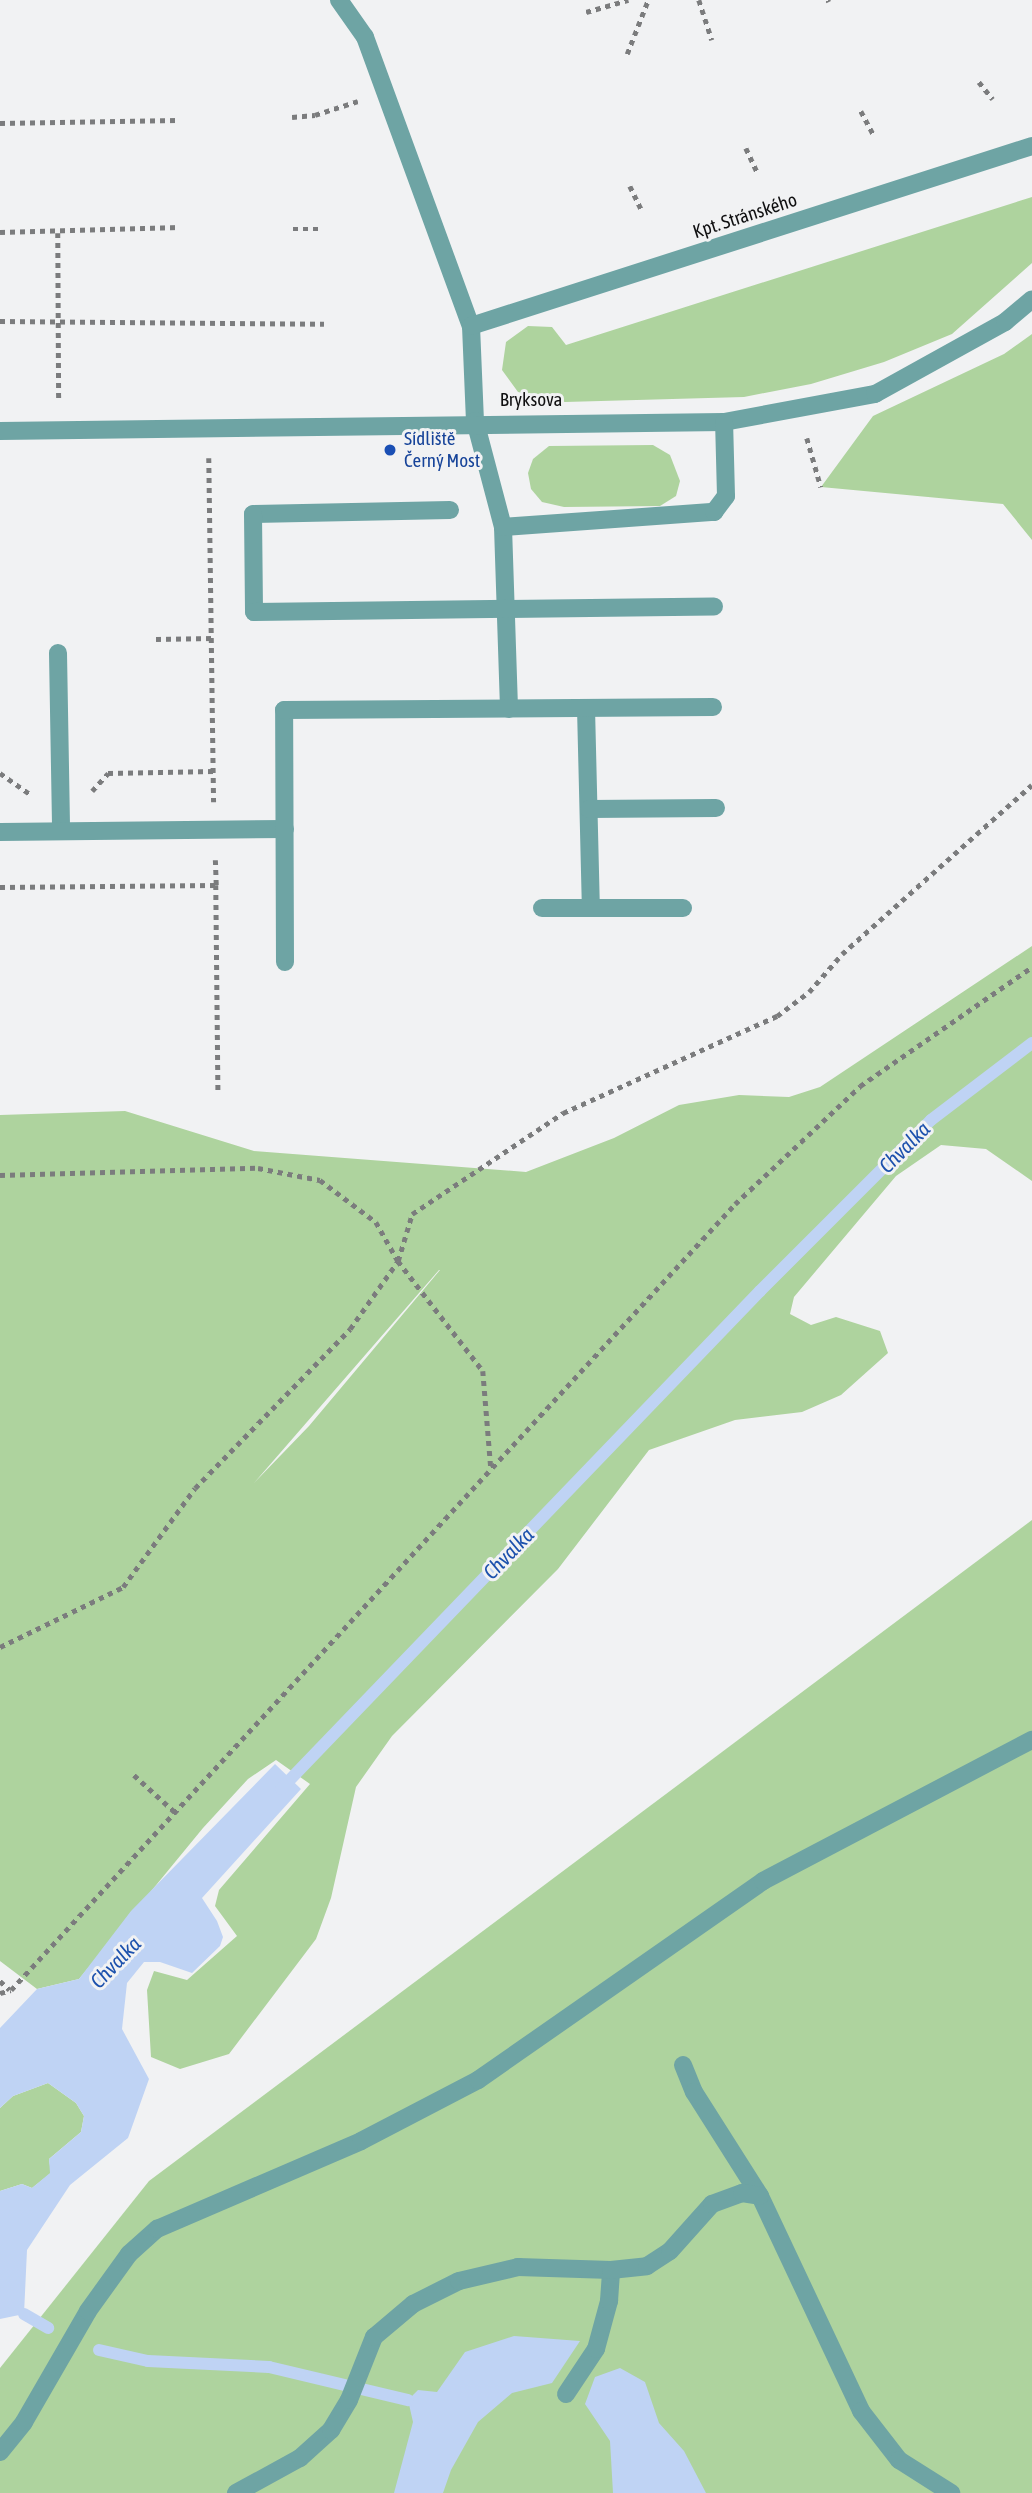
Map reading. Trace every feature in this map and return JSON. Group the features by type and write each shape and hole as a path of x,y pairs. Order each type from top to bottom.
{"street":[{"path":"339,0 365,37 471,326 475,421 503,527 509,709"},
{"name":"Kpt. Stránského","path":"471,326 1032,146"},
{"name":"Bryksova","path":"0,430 475,421 724,422 875,394 1005,322 1032,299"},
{"path":"503,527 714,512 726,496 724,422"},
{"path":"450,510 253,514 254,612 714,606"},
{"path":"58,653 61,831"},
{"path":"285,961 284,710 713,707"},
{"path":"586,708 591,908"},
{"path":"589,809 716,808"},
{"path":"0,832 285,829"},
{"path":"542,908 683,908"},
{"path":"0,2452 24,2422 88,2311 129,2254 157,2229 361,2141 478,2080 763,1881 1032,1740"},
{"path":"683,2065 694,2092 760,2196 861,2411 878,2439 923,2478 951,2493"},
{"path":"236,2493 300,2458 331,2430 349,2400 360,2366 374,2337 412,2304 459,2281 518,2267 611,2270 660,2260 712,2204 742,2193 760,2196"},
{"path":"566,2394 596,2349 609,2301 611,2270"}],"path":[{"path":"586,12 628,0"},
{"path":"627,54 648,0"},
{"path":"699,0 712,40"},
{"path":"979,82 993,99"},
{"path":"292,117 315,115 358,101"},
{"path":"861,111 873,134"},
{"path":"0,123 178,120"},
{"path":"746,148 757,172"},
{"path":"630,186 641,209"},
{"path":"0,232 58,233 180,228"},
{"path":"293,229 318,229"},
{"path":"58,233 60,429"},
{"path":"0,321 324,324"},
{"path":"799,408 821,487"},
{"path":"208,427 218,1092"},
{"path":"156,639 213,638"},
{"path":"0,774 33,796 86,797 108,773 214,771"},
{"path":"0,1647 123,1587 195,1488 349,1329 398,1261 412,1214 563,1113 715,1041 778,1016 809,992 842,954 1032,786"},
{"path":"0,887 216,885"},
{"path":"0,1993 11,1990 735,1204 850,1096 1032,967"},
{"path":"0,1175 258,1168 320,1180 376,1222 398,1261 483,1371 491,1468"},
{"path":"134,1775 175,1812"},
{"path":"0,1982 11,1990"}],"green space":[{"path":"1032,197 1032,263 952,334 884,362 811,384 744,397 565,402 518,392 502,370 506,342 528,326 552,327 566,345"},
{"path":"1032,334 1032,540 1003,504 821,487 873,416 1004,354"},
{"path":"653,445 670,455 680,481 676,496 660,506 564,507 542,502 531,489 528,473 533,459 549,446"},
{"path":"1032,946 1032,1181 986,1149 941,1145 896,1176 794,1297 790,1314 811,1325 836,1317 880,1331 888,1353 841,1395 802,1412 735,1420 649,1450 558,1569 392,1736 356,1787 331,1898 316,1939 229,2054 180,2069 151,2057 147,1990 154,1971 187,1980 237,1936 215,1906 219,1890 310,1784 276,1760 248,1779 203,1828 79,1979 37,1989 0,1961 0,1115 125,1111 254,1151 526,1172 614,1138 679,1105 739,1095 789,1097 820,1087","holes":["440,1270 309,1426 254,1483"]},
{"path":"1032,1520 1032,2493 0,2493 0,2368 149,2181"},
{"path":"48,2083 76,2103 84,2116 81,2132 49,2159 51,2173 32,2188 22,2184 0,2191 0,2108 13,2096"}],"water":[{"path":"275,1764 301,1789 202,1898 217,1921 223,1937 220,1946 192,1973 160,1962 144,1962 127,1983 122,2029 149,2079 128,2138 70,2185 27,2250 24,2314 0,2319 0,2191 22,2184 32,2188 50,2173 49,2159 81,2132 84,2116 76,2103 48,2083 13,2096 0,2108 0,2028 37,1989 79,1979 131,1911"},
{"path":"514,2336 580,2341 552,2383 512,2393 478,2422 451,2470 443,2493 394,2493 413,2422 408,2400 418,2390 437,2392 465,2352"},
{"path":"620,2368 645,2382 659,2423 684,2451 706,2493 613,2493 610,2441 585,2404 595,2377"}],"waterway":[{"name":"Chvalka","path":"281,1789 760,1291 931,1120 1032,1043"},
{"path":"24,2314 48,2328"},
{"path":"99,2350 148,2361 269,2367 408,2400"}],"place":[{"name":"Sídliště Černý Most","path":"390,450"}]}
